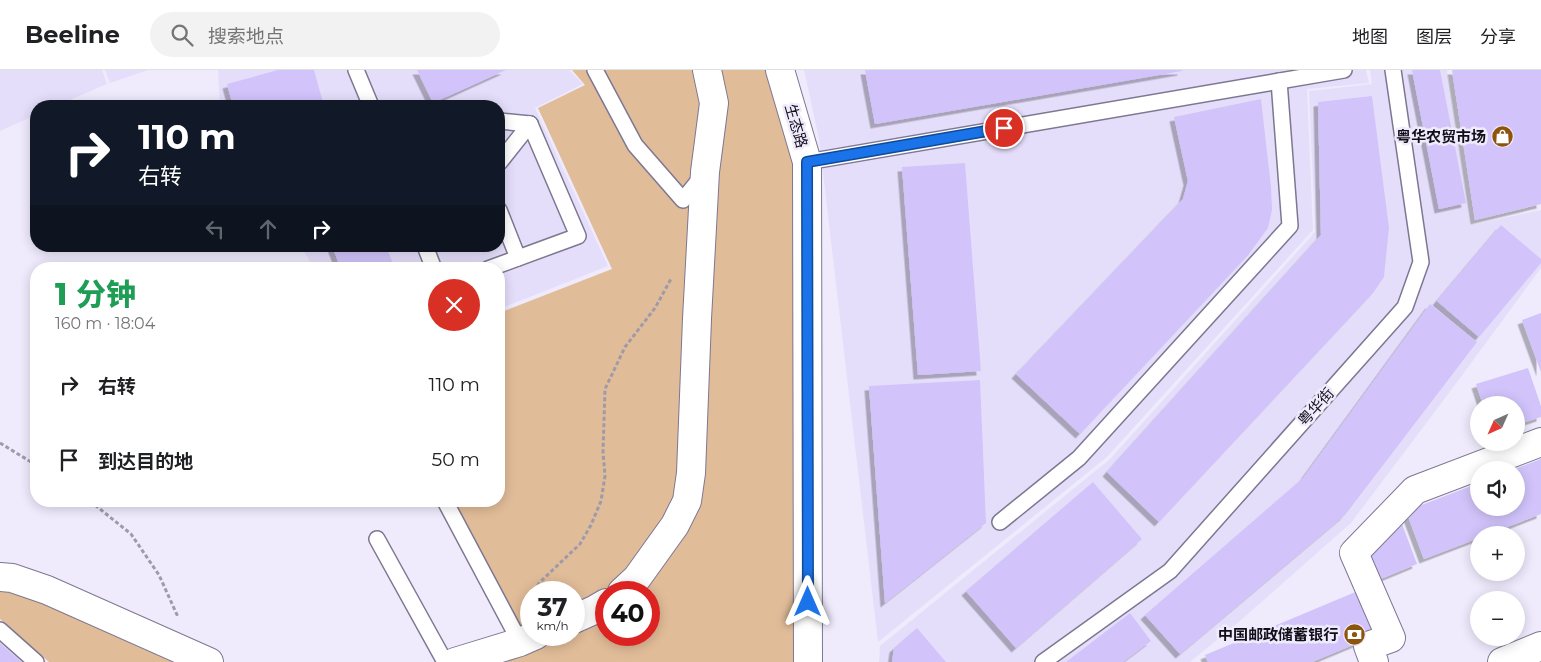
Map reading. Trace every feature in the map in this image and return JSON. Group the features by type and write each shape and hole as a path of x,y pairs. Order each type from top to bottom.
{"street":[{"path":"634,581 675,526 687,501 691,473 705,172 714,103 707,70"},
{"name":"生态路","path":"780,70 807,162 808,662"},
{"path":"1374,662 1368,646 1391,638 1354,552 1414,490 1541,442"},
{"path":"0,577 12,578 47,590 203,659"},
{"path":"454,662 520,641"},
{"path":"1502,662 1541,646"}],"lane":[{"path":"356,70 368,100"},
{"path":"594,70 635,145 683,200 705,172"},
{"path":"807,162 1344,70"},
{"name":"粤华街","path":"1043,662 1170,570 1405,307 1421,262 1393,70"},
{"path":"1000,522 1079,458 1290,226 1279,81"},
{"path":"505,122 530,124"},
{"path":"505,155 530,124"},
{"path":"505,263 578,236 530,124"},
{"path":"505,225 518,258"},
{"path":"449,507 520,625"},
{"path":"377,539 445,662"},
{"path":"0,630 36,662"}],"path":[{"path":"541,581 580,544 592,525 601,501 605,476 603,452 605,389 626,347 655,308 673,274"},
{"path":"0,443 30,460"},
{"path":"97,507 131,534 159,574 203,659"}],"shaded area":[{"path":"0,70 102,70 107,84 70,100 30,100 30,118 0,131"},
{"path":"105,70 148,70 110,83"},
{"path":"218,70 569,70 583,84 535,108 608,266 505,307 505,262 310,262 304,252 505,252 505,100 220,100"},
{"path":"572,70 705,70 685,472 670,521 618,581 595,581 595,599 585,604 585,581 520,581 520,626 456,507 505,507 505,311 612,269 538,108 585,85"},
{"path":"716,70 773,70 799,164 799,662 474,662 526,646 585,646 585,622 595,616 595,646 660,646 660,581 640,581 681,527"},
{"path":"804,70 1366,70 1369,83 1307,89 1313,230 1107,457 878,642 819,139"},
{"path":"1370,70 1447,70 1470,225 1541,210 1541,268 1351,523 1233,627 1190,662 879,662 880,646 1110,459 1315,232 1309,91 1372,84"},
{"path":"0,586 191,662 49,662 0,619"}],"building":[{"path":"278,70 314,70 322,100 231,100 227,84"},
{"path":"417,70 506,70 440,100 432,100"},
{"path":"865,70 1182,70 1182,71 875,124"},
{"path":"1412,70 1440,70 1466,203 1439,209"},
{"name":"粤华农贸市场","path":"1452,70 1541,70 1541,204 1475,220"},
{"path":"1372,96 1389,228 1384,277 1373,293 1159,522 1107,472 1321,235 1318,102"},
{"path":"1261,99 1271,187 1272,210 1268,228 1249,254 1080,434 1016,374 1183,199 1188,181 1174,117"},
{"path":"965,163 981,371 918,375 902,167"},
{"path":"1501,225 1541,259 1541,263 1479,337 1437,301"},
{"path":"334,252 388,252 392,262 338,262"},
{"path":"1430,304 1477,342 1345,515 1180,654 1145,615 1303,478"},
{"path":"1541,313 1541,372 1522,320"},
{"path":"1528,368 1541,406 1541,417 1525,422 1525,396 1480,396 1476,384"},
{"path":"980,380 986,523 885,603 869,386"},
{"path":"1541,459 1541,514 1510,526 1470,526 1470,541 1424,559 1406,511 1470,486 1470,516 1525,516 1525,465"},
{"path":"1093,482 1142,539 1016,648 966,591"},
{"path":"1399,516 1417,564 1371,583 1359,557"},
{"path":"1365,588 1384,632 1312,662 1208,662 1205,655"},
{"path":"1130,613 1151,641 1123,662 1066,662"},
{"path":"917,628 946,662 892,662 894,648"},
{"path":"0,643 22,662 0,662"}],"place":[{"name":"粤华农贸市场","path":"1502,137"},
{"name":"中国邮政储蓄银行","path":"1354,635"}],"route":[{"path":"808,602 807,162 1004,128"}]}
